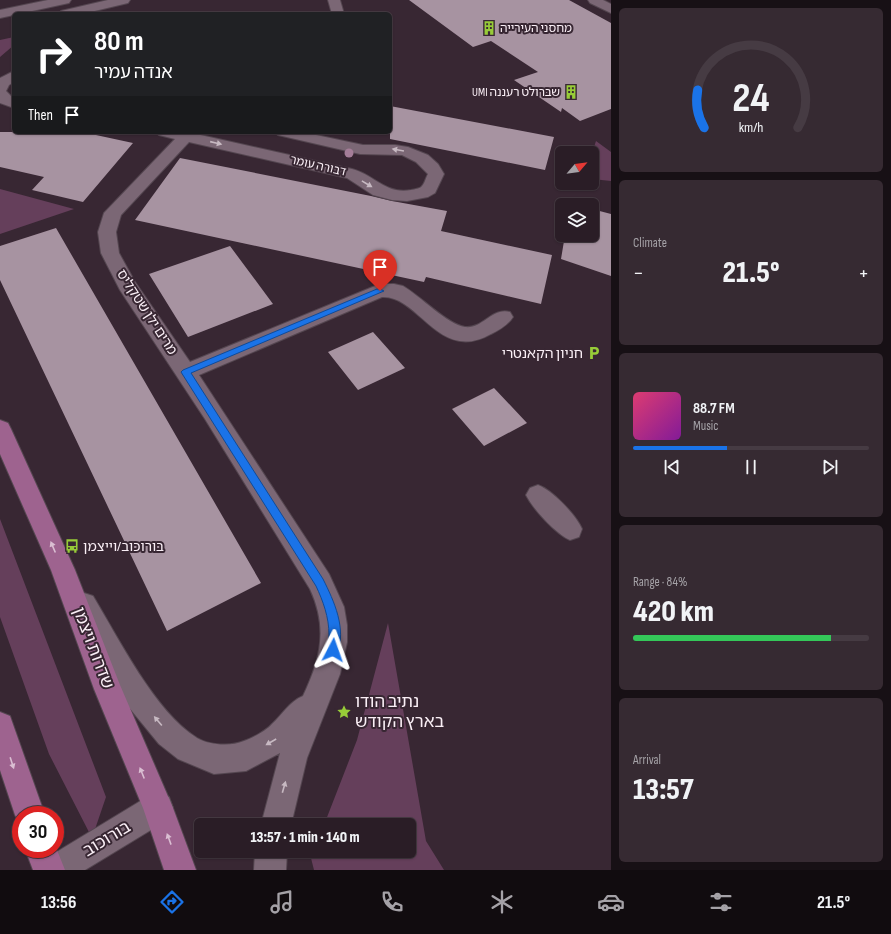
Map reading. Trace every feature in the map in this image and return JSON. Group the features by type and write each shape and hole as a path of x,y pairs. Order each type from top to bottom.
{"main road":[{"name":"שדרות ויצמן","path":"0,429 63,570 108,690 158,808 179,870"},
{"path":"0,726 27,806"},
{"path":"44,858 49,870"}],"street":[{"path":"0,14 44,2 65,0"},
{"path":"74,12 124,0"},
{"path":"334,0 337,12"},
{"path":"594,0 611,9"},
{"path":"12,76 3,83 0,91 2,98 12,104"},
{"name":"דבורה עומר","path":"188,134 352,174 369,186 392,195 408,196 422,193 429,189 434,182 436,174 432,167 426,160 417,154 389,148 362,150 292,134"},
{"name":"מרים ילן שטקליס","path":"188,134 113,213 107,232 110,253 127,286 186,372 320,582 331,607 335,635 330,665 319,695 300,737 283,791 277,818"},
{"path":"186,372 380,291 394,290 409,299 446,328 463,334 476,333 503,316"},
{"path":"538,494 570,529"},
{"name":"מרים ילן שטקליס","path":"63,570 137,695 169,734 188,749 214,759 246,756 281,736 319,695"},
{"name":"בורוכוב","path":"56,870 158,808"},
{"path":"270,870 271,858"}],"shaded area":[{"path":"12,37 12,47 0,57 0,40"},
{"path":"596,141 611,152 611,181 599,180 599,146 594,146"},
{"path":"0,189 74,209 0,234"},
{"path":"0,519 106,797 92,838 49,754 0,617"},
{"path":"388,623 426,841 444,870 314,870 311,858 416,858 416,818 327,818 357,740"}],"building":[{"path":"409,0 569,0 611,23 611,109 580,121 562,108 561,112 514,80 538,72 491,41 473,47"},
{"path":"392,106 554,137 545,170 390,139 390,134 392,134"},
{"path":"0,132 12,132 12,134 91,134 133,143 83,202 32,190 44,177 0,167"},
{"path":"180,158 447,211 441,231 552,255 541,304 426,277 424,282 135,220"},
{"path":"599,211 611,214 611,276 561,259 564,242 599,242"},
{"path":"56,228 261,583 167,631 0,280 0,246"},
{"path":"230,246 273,304 188,337 149,274"},
{"path":"373,332 405,368 358,390 328,352"},
{"path":"494,388 527,423 484,446 452,409"}],"place":[{"name":"מחסני העירייה","path":"489,28"},
{"name":"UMI שברולט רעננה","path":"571,92"},
{"name":"חניון הקאנטרי","path":"594,353"},
{"name":"בורוכוב/וייצמן","path":"72,546"},
{"name":"נתיב הודו בארץ הקודש","path":"344,712"}],"route":[{"path":"333,650 335,635 331,607 320,582 186,372 380,291"}]}
